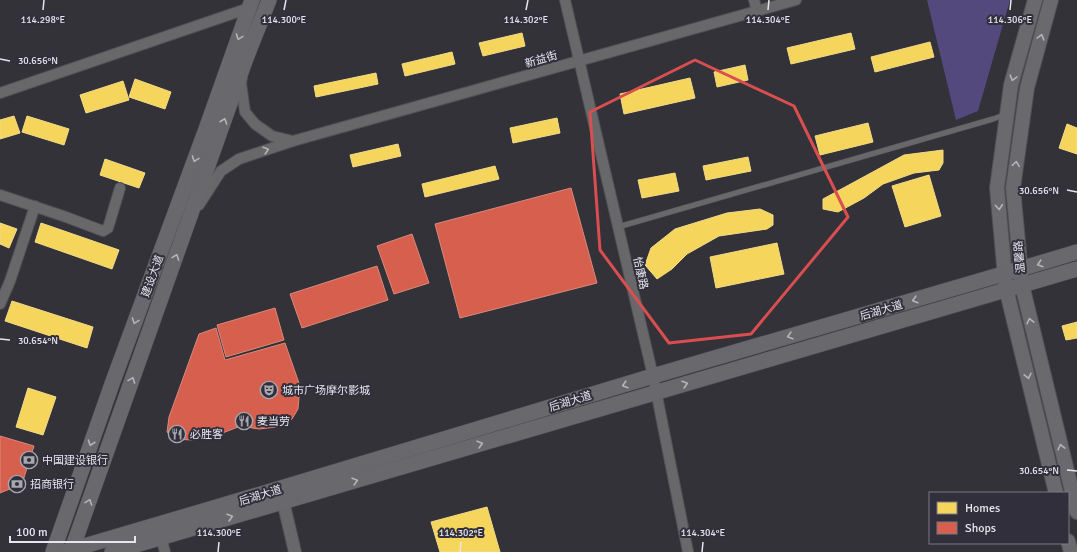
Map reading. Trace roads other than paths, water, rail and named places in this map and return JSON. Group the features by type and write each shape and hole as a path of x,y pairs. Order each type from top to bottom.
{"main road":[{"name":"建设大道","path":"69,551 245,61 269,0"},
{"name":"温馨路","path":"1035,0 1012,85 997,188 1007,290 1056,492"},
{"name":"温馨路","path":"1051,0 1027,88 1013,188 1022,286 1077,512"},
{"name":"建设大道","path":"53,552 112,384 251,4"},
{"name":"后湖大道","path":"69,551 653,376 1020,270 1077,252"},
{"name":"后湖大道","path":"112,552 1077,269"}],"street":[{"name":"怡康路","path":"565,0 657,393 688,552"},
{"path":"754,0 757,11"},
{"name":"新益街","path":"189,220 221,171 239,159 293,141 796,0"},
{"path":"1029,0 1030,18"},
{"path":"0,93 251,4"},
{"path":"245,61 241,83 245,112 255,124 272,136 293,141"},
{"path":"0,195 103,231 108,228 120,188"},
{"path":"0,304 10,281 35,206"},
{"path":"283,502 295,552"},
{"path":"161,537 165,552"}],"lane":[{"path":"618,227 1007,114"}],"place":[{"name":"城市广场摩尔影城","path":"269,390"},
{"name":"麦当劳","path":"244,421"},
{"name":"必胜客","path":"177,434"},
{"name":"中国建设银行","path":"29,460"},
{"name":"招商银行","path":"17,484"}]}
